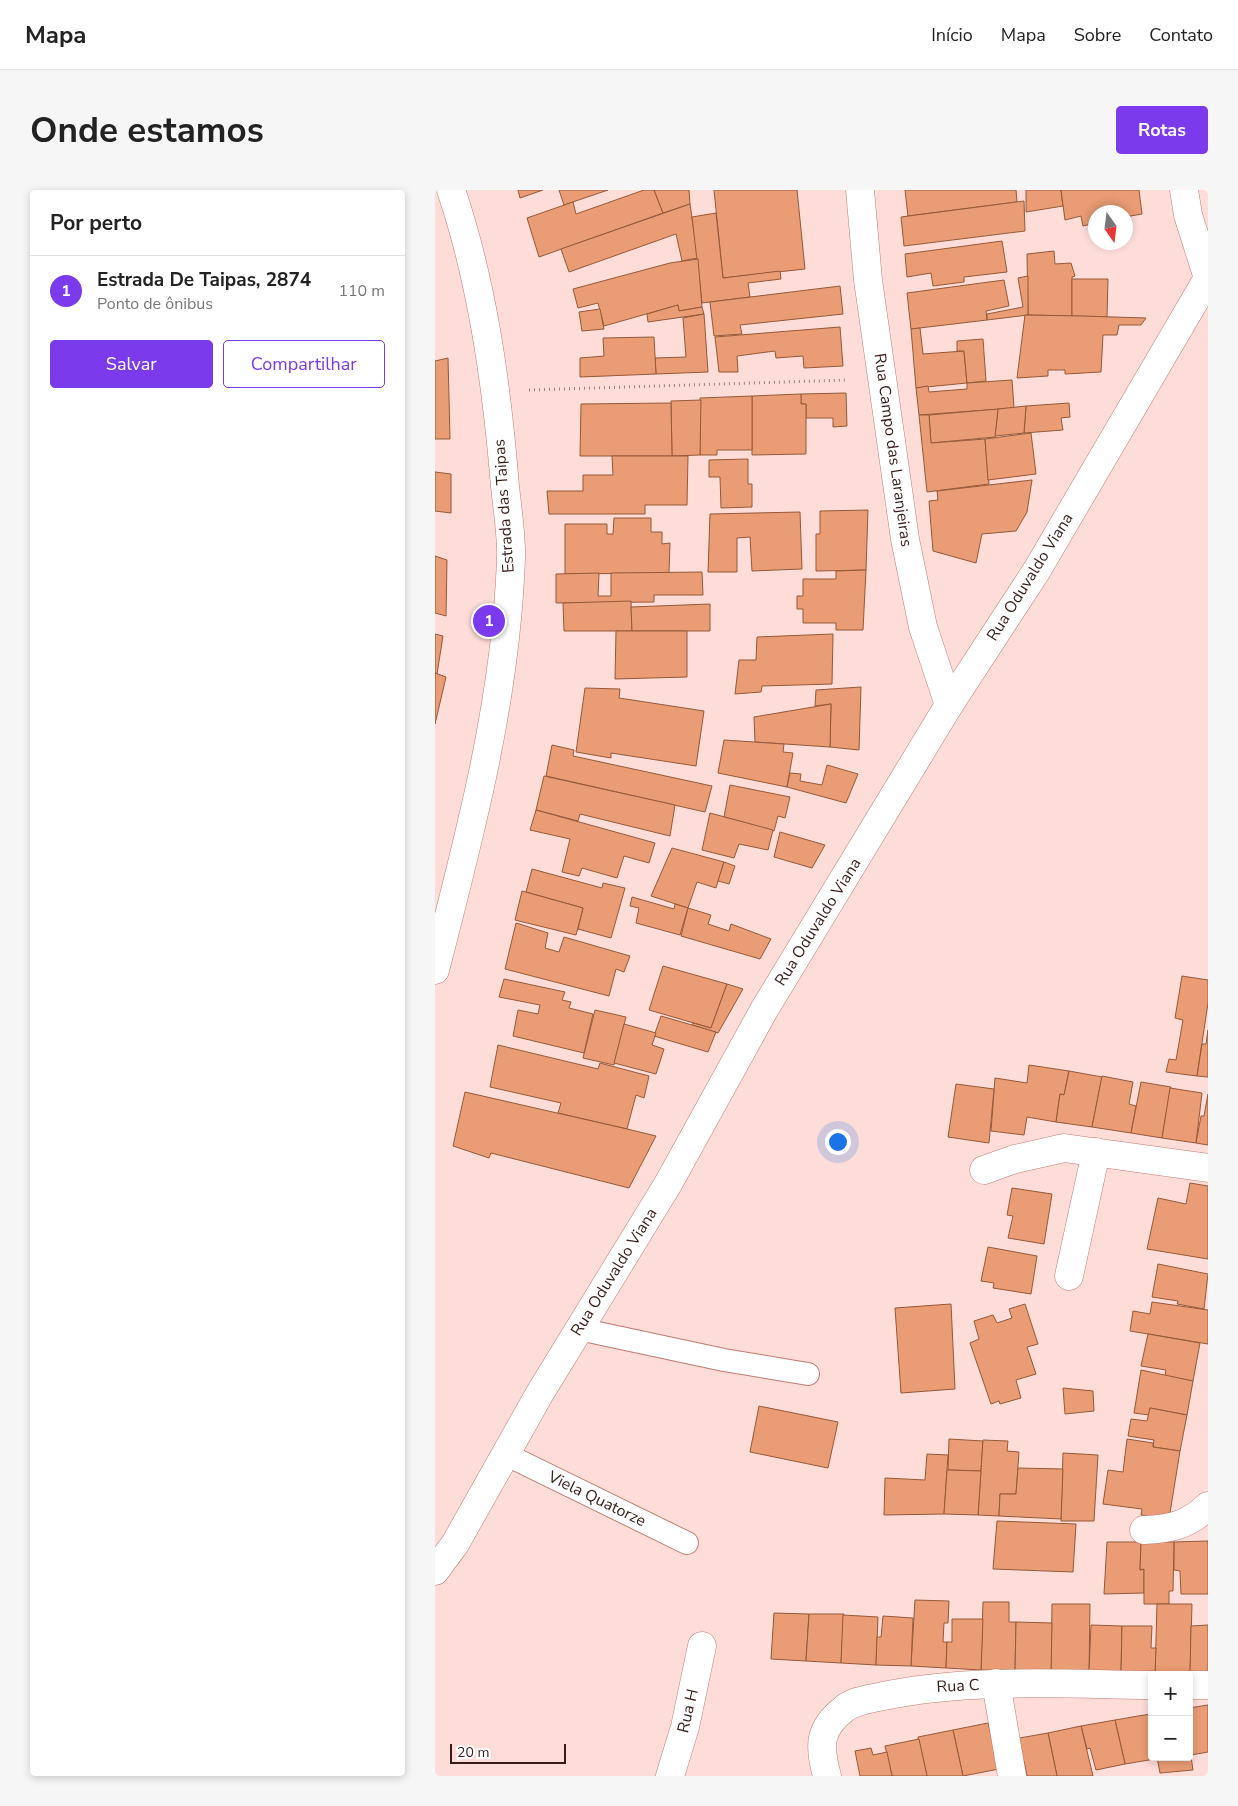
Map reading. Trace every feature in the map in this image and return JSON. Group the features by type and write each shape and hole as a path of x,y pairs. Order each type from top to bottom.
{"street":[{"name":"Estrada das Taipas","path":"435,970 440,927 488,755 504,652 511,557 489,346 464,227 451,190"},
{"name":"Rua Campo das Laranjeiras","path":"860,190 868,280 905,539 923,627 949,705"},
{"path":"1184,190 1188,215 1208,278"},
{"name":"Rua Oduvaldo Viana","path":"435,1570 455,1544 540,1394 668,1184 764,1010 949,705 1037,570 1208,278"},
{"path":"984,1170 1015,1159 1064,1148 1208,1168"},
{"path":"1069,1276 1096,1152"},
{"path":"1144,1530 1180,1526 1195,1518 1208,1506"},
{"name":"Rua H","path":"670,1776 685,1728 702,1646"},
{"path":"996,1684 1012,1776"},
{"name":"Rua C","path":"827,1776 821,1748 822,1737 831,1722 845,1707 864,1700 925,1688 996,1684 1148,1684"},
{"path":"1193,1685 1208,1685"}],"lane":[{"path":"579,1329 724,1360 808,1374"},
{"name":"Viela Quatorze","path":"507,1455 687,1543"}],"path":[{"path":"495,392 883,379"}],"building":[{"path":"518,190 543,190 520,198"},
{"path":"559,190 608,190 564,205"},
{"path":"644,190 654,190 663,213 539,257 527,218 573,202 576,214"},
{"path":"654,190 689,190 690,204 663,213"},
{"path":"714,190 797,190 805,269 723,278"},
{"path":"905,190 1016,190 1017,202 908,216"},
{"path":"1026,190 1061,190 1063,206 1026,212"},
{"path":"1061,190 1139,190 1142,214 1133,216 1133,205 1088,205 1088,225 1083,226 1081,216 1065,220"},
{"path":"1024,201 1025,231 904,246 901,217"},
{"path":"690,204 698,258 682,261 676,234 569,272 561,249"},
{"path":"716,213 723,278 780,271 781,279 748,283 750,297 702,303 692,217"},
{"path":"1002,241 1007,272 964,277 964,282 933,286 931,273 907,277 905,254"},
{"path":"1054,251 1055,264 1071,263 1075,276 1072,277 1072,316 1028,315 1027,254"},
{"path":"698,259 702,307 679,311 678,305 604,326 598,303 578,308 573,289 670,263"},
{"path":"1028,276 1028,315 987,320 987,314 1023,307 1018,278"},
{"path":"1072,279 1108,279 1107,317 1072,316"},
{"path":"1004,280 1009,306 986,311 987,320 911,329 907,293"},
{"path":"840,286 843,314 740,325 742,334 714,336 710,302"},
{"path":"678,305 679,311 702,307 704,314 648,322 647,314"},
{"path":"600,309 604,329 582,331 579,312"},
{"path":"704,314 708,372 656,374 655,358 686,357 683,318"},
{"path":"1025,315 1146,318 1141,325 1119,325 1117,335 1103,335 1101,372 1065,374 1065,370 1048,370 1048,376 1017,378"},
{"path":"840,327 843,366 804,368 803,356 776,358 775,351 737,356 738,372 719,372 715,337"},
{"path":"920,328 923,354 964,351 967,383 916,388 911,329"},
{"path":"654,337 656,374 580,377 580,358 604,356 603,338"},
{"path":"983,339 986,381 967,383 964,351 957,351 957,341"},
{"path":"448,358 450,439 435,439 435,361"},
{"path":"1012,380 1014,408 919,415 916,388 928,386 929,392 967,389 967,383"},
{"path":"846,393 847,426 833,427 833,418 806,418 806,404 801,404 801,394"},
{"path":"801,394 801,404 806,404 806,454 752,455 752,396"},
{"path":"752,396 752,450 717,450 717,455 700,455 700,398"},
{"path":"701,400 700,455 672,456 671,401"},
{"path":"671,403 672,456 580,456 581,404"},
{"path":"1069,403 1070,417 1061,418 1063,430 1024,433 1026,406"},
{"path":"1026,406 1024,433 995,436 998,409"},
{"path":"998,409 995,437 931,443 929,415"},
{"path":"919,415 929,415 931,443 985,439 989,484 927,492"},
{"path":"1031,433 1036,474 988,480 985,439"},
{"path":"612,456 688,456 687,505 645,505 645,514 549,514 547,491 583,491 583,475 613,475"},
{"path":"748,459 748,484 752,484 752,507 721,508 720,477 709,477 709,460"},
{"path":"435,472 451,474 451,513 435,511"},
{"path":"1032,480 1027,512 1016,531 982,534 976,563 933,551 929,501 938,500 937,491"},
{"path":"868,510 866,570 816,571 816,534 820,534 820,511"},
{"path":"800,512 802,569 752,571 750,537 737,538 737,572 708,572 710,514"},
{"path":"614,518 651,518 651,532 662,532 662,544 670,543 669,573 565,574 565,524 607,524 607,534 613,534"},
{"path":"435,556 447,560 446,616 435,613"},
{"path":"866,570 863,630 836,630 836,623 803,623 803,609 797,609 797,596 803,596 803,579 836,579 836,571"},
{"path":"702,572 703,595 654,595 654,602 556,603 556,574 599,573 598,596 611,596 611,573"},
{"path":"631,601 632,631 564,631 563,603"},
{"path":"710,604 710,631 632,631 631,607"},
{"path":"616,631 687,631 687,677 615,679"},
{"path":"435,634 443,636 437,674 435,673"},
{"path":"833,634 832,684 762,686 761,692 735,694 739,660 756,660 757,637"},
{"path":"435,673 446,677 435,724"},
{"path":"861,687 859,750 830,747 831,704 815,706 816,690"},
{"path":"585,688 620,689 619,698 704,711 696,766 611,753 611,758 576,752"},
{"path":"831,704 830,747 755,742 754,717"},
{"path":"724,740 784,744 783,752 793,753 787,787 718,773"},
{"path":"552,745 574,750 573,756 712,786 705,812 546,776"},
{"path":"827,765 858,774 846,803 787,787 790,773 801,774 800,781 822,785"},
{"path":"544,776 675,805 670,836 580,814 578,821 536,810"},
{"path":"730,785 790,797 785,818 778,816 774,831 724,817"},
{"path":"536,810 655,843 649,863 624,856 617,878 582,868 579,876 562,872 570,839 530,830"},
{"path":"710,813 773,830 768,850 739,844 734,858 702,850"},
{"path":"780,832 825,845 812,868 774,857"},
{"path":"672,848 724,862 716,888 697,882 688,908 651,896"},
{"path":"724,862 735,866 729,884 718,881"},
{"path":"532,869 602,888 603,883 625,888 611,938 578,929 583,908 526,892"},
{"path":"522,891 583,908 576,935 515,920"},
{"path":"632,897 674,909 675,904 688,908 680,935 636,923 639,908 630,906"},
{"path":"688,908 711,915 708,924 729,931 731,924 771,939 760,959 681,936"},
{"path":"516,923 548,933 545,948 559,952 564,937 630,956 624,972 616,969 609,996 505,969"},
{"path":"663,966 727,984 711,1028 649,1010"},
{"path":"1182,976 1208,980 1208,1003 1197,1076 1166,1072 1169,1059 1176,1060 1183,1020 1175,1018"},
{"path":"504,979 565,992 562,1000 571,1002 569,1008 593,1014 584,1053 513,1036 518,1010 538,1014 540,1005 499,997"},
{"path":"727,984 743,989 718,1033 692,1025 693,1023 711,1028"},
{"path":"595,1010 626,1017 614,1065 583,1058"},
{"path":"661,1016 716,1032 708,1052 654,1036"},
{"path":"624,1024 656,1033 652,1045 664,1049 656,1074 614,1063"},
{"path":"1208,1030 1208,1077 1197,1076 1202,1044 1206,1044"},
{"path":"498,1045 598,1069 600,1063 649,1076 644,1098 636,1095 627,1129 558,1113 561,1103 490,1087"},
{"path":"1029,1065 1069,1071 1064,1095 1060,1094 1056,1122 1027,1117 1024,1135 991,1131 995,1078 1027,1083"},
{"path":"1069,1071 1102,1077 1092,1127 1056,1122 1060,1094 1064,1095"},
{"path":"1102,1076 1133,1082 1129,1104 1136,1106 1131,1133 1092,1127"},
{"path":"1141,1082 1171,1087 1162,1138 1131,1133"},
{"path":"956,1084 994,1089 989,1143 948,1137"},
{"path":"1170,1088 1202,1093 1196,1143 1162,1138"},
{"path":"465,1092 656,1136 629,1188 491,1153 489,1158 453,1146"},
{"path":"1208,1094 1208,1145 1196,1143 1201,1116 1204,1116"},
{"path":"1190,1183 1208,1186 1208,1259 1147,1249 1158,1198 1186,1204"},
{"path":"1012,1188 1052,1194 1044,1244 1008,1238 1013,1216 1007,1215"},
{"path":"988,1247 1037,1256 1031,1294 993,1288 994,1283 981,1281"},
{"path":"1158,1264 1208,1274 1204,1309 1177,1304 1178,1301 1152,1297"},
{"path":"1152,1302 1208,1310 1208,1344 1130,1331 1133,1311 1150,1314"},
{"path":"951,1304 955,1389 901,1393 895,1308"},
{"path":"1025,1304 1038,1344 1027,1347 1036,1374 1016,1380 1021,1398 1000,1404 999,1401 991,1404 970,1343 979,1339 974,1321 993,1315 997,1323 1012,1318 1009,1309"},
{"path":"1148,1334 1200,1343 1193,1381 1165,1376 1166,1370 1141,1366"},
{"path":"1141,1370 1193,1381 1187,1415 1150,1408 1149,1415 1134,1413"},
{"path":"1063,1388 1093,1391 1094,1411 1065,1414"},
{"path":"759,1406 838,1422 828,1468 750,1452"},
{"path":"1150,1408 1187,1415 1180,1451 1153,1447 1154,1440 1128,1436 1131,1419 1147,1421"},
{"path":"949,1439 983,1441 981,1471 948,1470"},
{"path":"1127,1439 1153,1443 1153,1447 1180,1451 1169,1519 1141,1515 1142,1509 1103,1504 1108,1470 1123,1472"},
{"path":"983,1440 1008,1441 1007,1451 1019,1452 1016,1494 1000,1494 999,1516 978,1515"},
{"path":"1063,1453 1098,1455 1094,1521 1061,1521"},
{"path":"927,1454 948,1455 944,1514 884,1515 885,1478 925,1480"},
{"path":"1018,1468 1063,1469 1061,1519 999,1516 1000,1494 1016,1494"},
{"path":"947,1470 981,1471 978,1515 944,1514"},
{"path":"997,1521 1076,1524 1073,1572 993,1569"},
{"path":"1208,1541 1208,1594 1181,1594 1180,1571 1174,1570 1174,1542"},
{"path":"1107,1542 1141,1542 1140,1570 1144,1569 1144,1593 1104,1594"},
{"path":"1141,1542 1174,1542 1173,1591 1169,1591 1169,1604 1144,1604 1144,1569 1140,1570"},
{"path":"915,1600 949,1601 948,1623 944,1623 943,1642 947,1642 946,1668 911,1666"},
{"path":"983,1602 1009,1602 1009,1622 1016,1622 1015,1671 981,1670"},
{"path":"1052,1604 1090,1604 1089,1672 1051,1672"},
{"path":"1157,1604 1192,1604 1190,1671 1155,1671"},
{"path":"774,1613 809,1614 806,1661 771,1659"},
{"path":"809,1614 844,1614 841,1663 806,1661"},
{"path":"843,1615 878,1617 876,1665 841,1663"},
{"path":"883,1616 913,1618 911,1666 876,1665 877,1637 881,1637"},
{"path":"952,1619 983,1619 981,1670 946,1668 947,1642 952,1642"},
{"path":"1016,1622 1052,1623 1051,1672 1015,1671"},
{"path":"1091,1625 1122,1626 1121,1673 1089,1672"},
{"path":"1208,1625 1208,1675 1193,1675 1193,1671 1190,1671 1191,1626"},
{"path":"1122,1626 1152,1626 1151,1648 1156,1648 1155,1671 1148,1671 1148,1674 1121,1673"},
{"path":"1208,1705 1208,1752 1193,1755 1193,1716 1193,1707"},
{"path":"1148,1714 1148,1760 1125,1764 1115,1720"},
{"path":"1115,1720 1125,1764 1096,1770 1090,1748 1087,1749 1081,1726"},
{"path":"988,1723 999,1769 963,1776 953,1730"},
{"path":"1081,1726 1093,1776 1057,1776 1048,1733"},
{"path":"953,1730 963,1776 927,1776 918,1737"},
{"path":"1048,1733 1057,1776 1027,1776 1024,1761 1019,1762 1014,1739"},
{"path":"919,1739 927,1776 892,1776 885,1746"},
{"path":"871,1748 873,1755 887,1752 892,1776 860,1776 855,1751"},
{"path":"1158,1761 1192,1761 1193,1770 1160,1773"}],"place":[{"name":"Estrada De Taipas, 2874","path":"489,621"}]}
